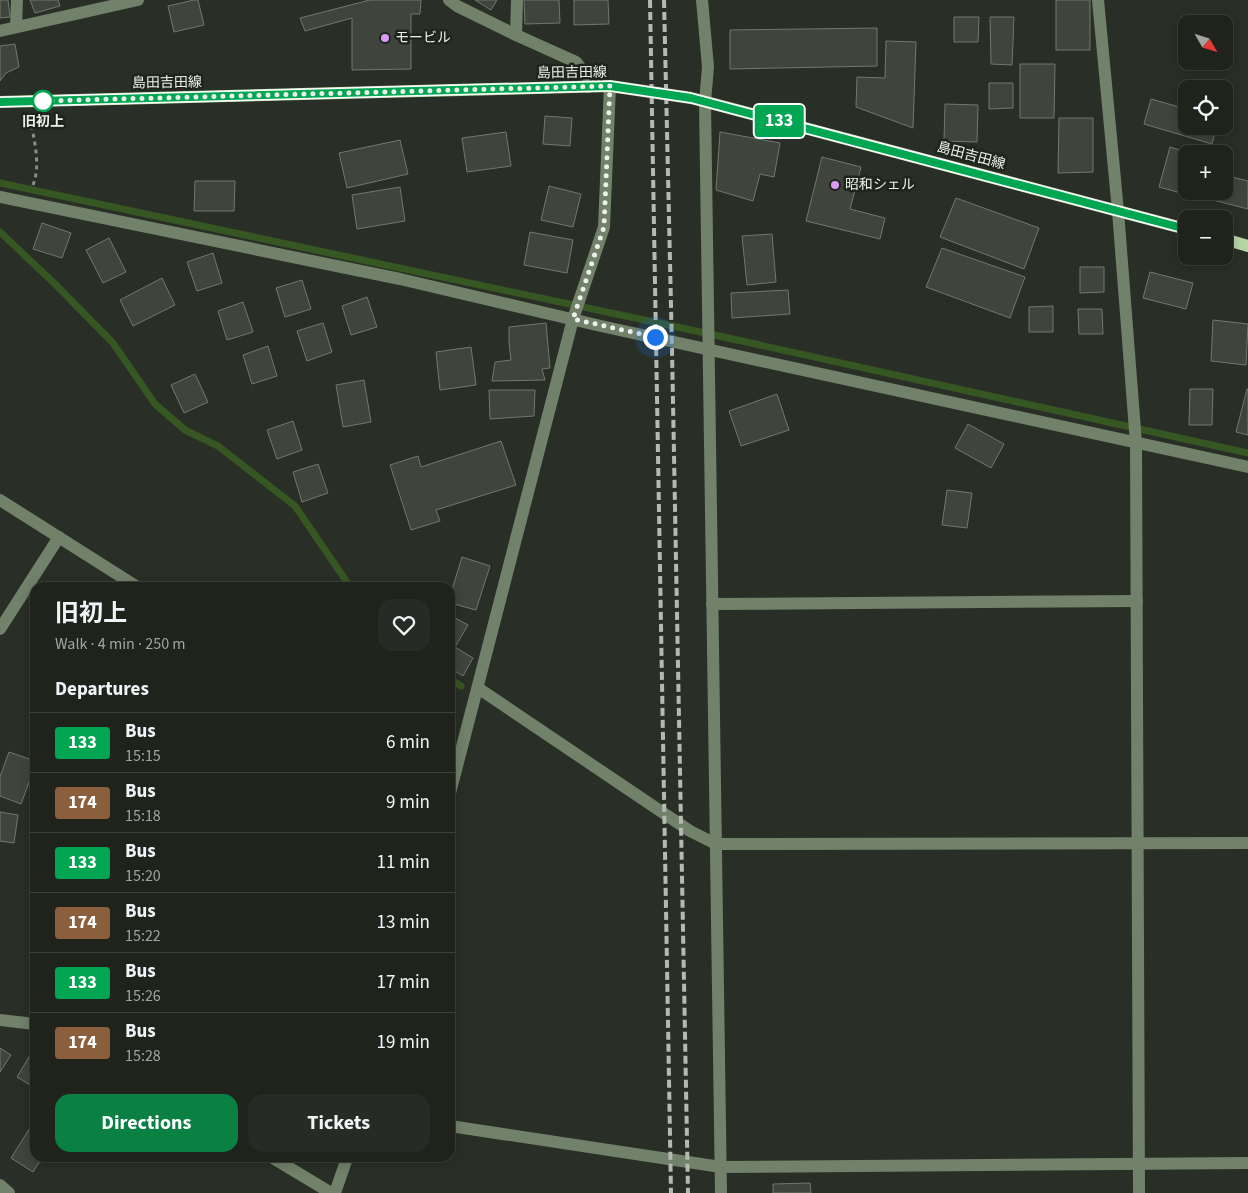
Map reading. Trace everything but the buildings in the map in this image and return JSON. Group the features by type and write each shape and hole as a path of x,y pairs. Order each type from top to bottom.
{"main road":[{"name":"島田吉田線","path":"0,102 610,86 705,102 1178,227"},
{"path":"1233,242 1248,246"}],"street":[{"path":"16,27 18,0"},
{"path":"0,31 138,0"},
{"path":"449,0 516,35 576,62 585,72 589,87"},
{"path":"516,35 517,0"},
{"path":"702,0 708,67 705,102 721,1193"},
{"path":"1098,0 1118,210 1136,443 1140,1193"},
{"path":"455,772 573,319 604,227 610,86"},
{"path":"0,197 400,279 573,319 1248,467"},
{"path":"0,500 129,582"},
{"path":"0,629 58,537"},
{"path":"712,604 1137,601"},
{"path":"478,688 690,831 716,844 1248,843"},
{"path":"0,1020 30,1023"},
{"path":"455,1127 721,1167 1248,1163"},
{"path":"280,1162 331,1193"},
{"path":"336,1193 346,1162"},
{"path":"0,1185 9,1193"}],"path":[{"path":"25,202 37,176 34,141 26,101"}],"waterway":[{"path":"0,183 710,334 1248,453"},
{"path":"0,232 113,343 155,404 185,430 218,446 295,506 347,582"},
{"path":"455,682 461,686"}],"railway":[{"path":"650,0 671,1193"},
{"path":"664,0 688,1193"}],"bus line":[{"name":"133","path":"0,102 610,86 691,98 1178,227"}],"place":[{"name":"モービル","path":"385,38"},
{"name":"旧初上","path":"43,101"},
{"name":"昭和シェル","path":"835,185"}],"route":[{"path":"43,101 610,86 604,227 573,319 655,337"}]}
